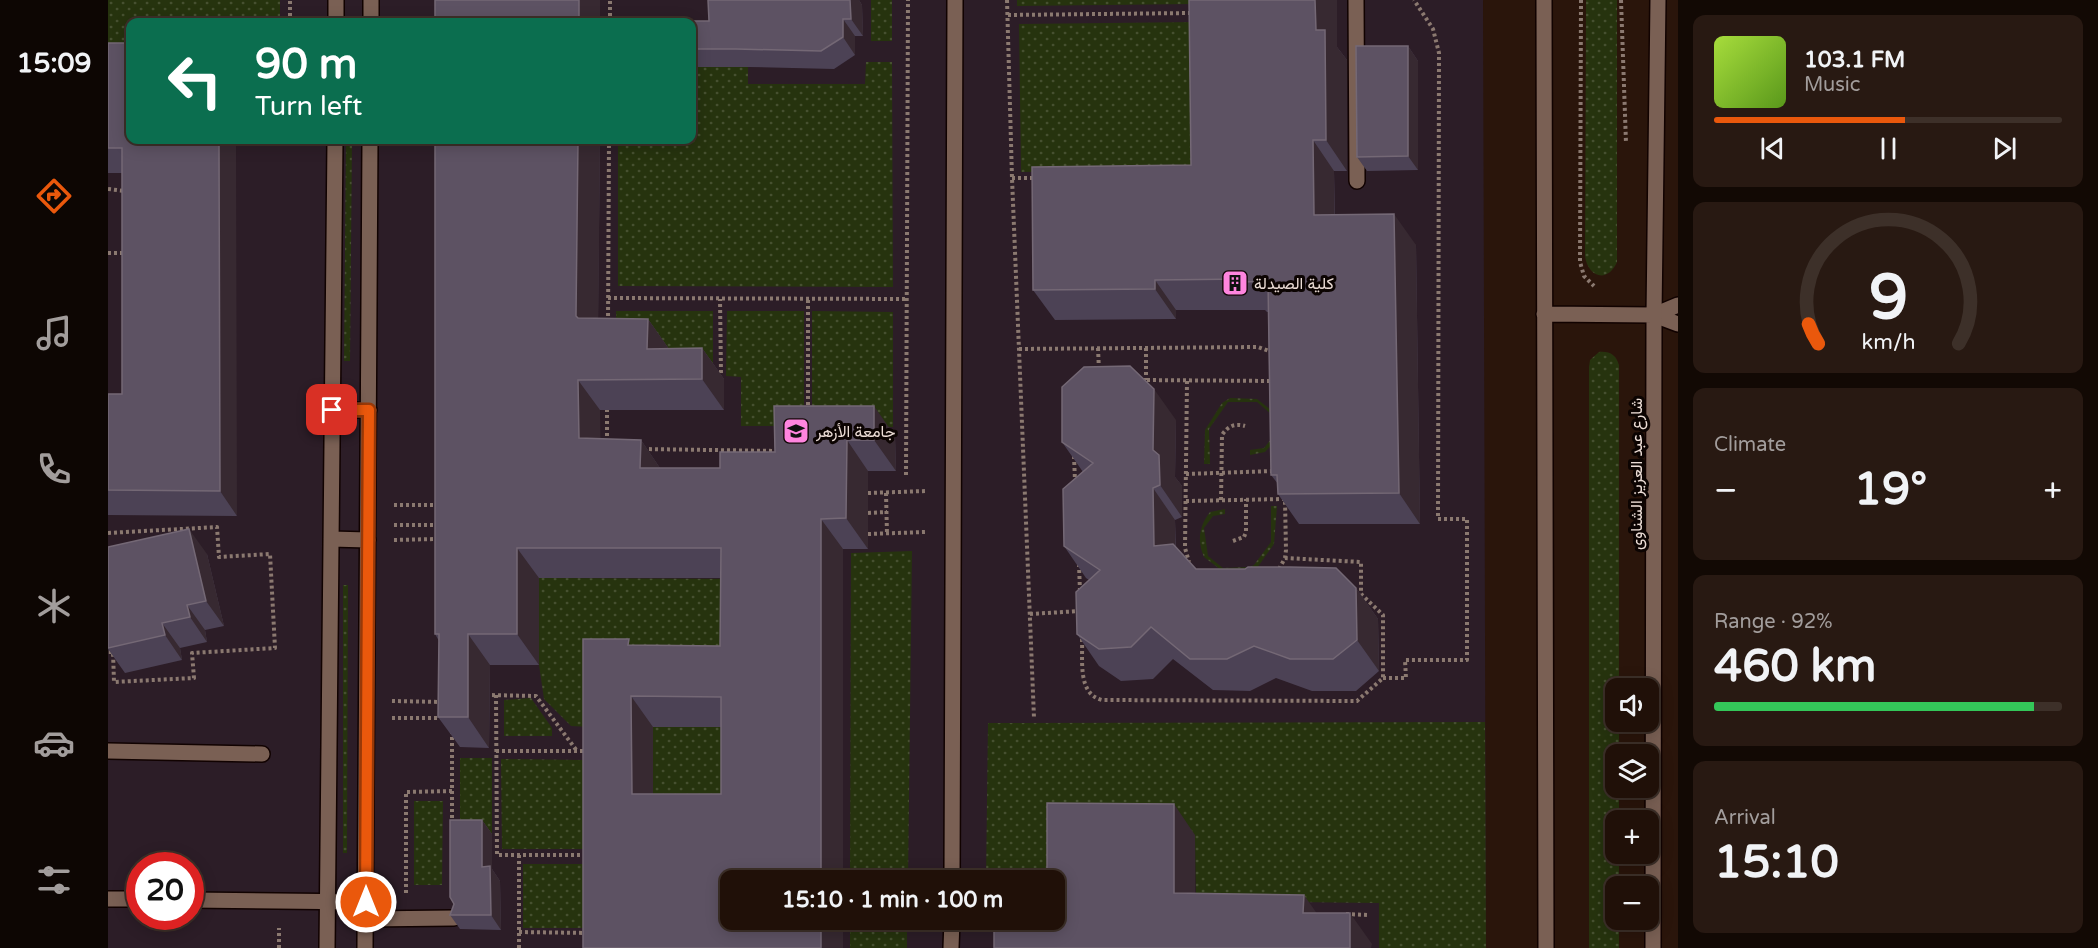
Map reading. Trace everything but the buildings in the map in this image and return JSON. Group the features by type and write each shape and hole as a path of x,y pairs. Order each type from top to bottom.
{"street":[{"path":"336,0 336,18"},
{"path":"371,0 371,18"},
{"path":"952,870 955,0"},
{"path":"1356,0 1356,182"},
{"path":"1544,0 1546,948"},
{"name":"شارع عبد العزيز الشناوى","path":"1653,948 1654,315 1658,0"},
{"path":"327,948 335,144"},
{"path":"365,948 370,144"},
{"path":"1654,315 1678,306"},
{"path":"1544,314 1654,315 1678,324"},
{"path":"332,410 369,410"},
{"path":"331,539 368,540"},
{"path":"108,751 262,754"},
{"path":"108,899 126,899"},
{"path":"204,900 366,902"},
{"path":"365,919 454,918"},
{"path":"951,948 952,930"}],"path":[{"path":"290,18 291,0"},
{"path":"610,0 610,18"},
{"path":"906,475 908,0"},
{"path":"1007,0 1034,718"},
{"path":"1082,632 1084,684 1087,692 1094,698 1102,700 1357,701 1383,678 1406,678 1405,660 1467,660 1467,519 1438,519 1438,53 1433,29 1414,0"},
{"path":"1581,0 1580,262 1584,276 1595,287 1602,288"},
{"path":"1622,0 1627,152"},
{"path":"1008,15 1202,13"},
{"path":"608,333 609,144"},
{"path":"1012,178 1046,178"},
{"path":"108,189 125,190 125,200"},
{"path":"125,243 125,264"},
{"path":"108,253 125,253"},
{"path":"608,298 907,299"},
{"path":"710,373 721,373 720,299"},
{"path":"808,299 808,412"},
{"path":"1019,349 1258,347 1274,354"},
{"path":"1098,348 1099,377"},
{"path":"1146,348 1146,381"},
{"path":"1136,380 1282,381"},
{"path":"1187,381 1185,548 1187,559 1194,569"},
{"path":"607,402 607,449"},
{"path":"1221,500 1222,435 1232,426 1239,424 1245,426"},
{"path":"641,449 780,451"},
{"path":"1074,453 1076,487"},
{"path":"1186,474 1284,471"},
{"path":"868,493 953,490"},
{"path":"1271,574 1282,565 1285,558 1285,490"},
{"path":"886,493 887,534"},
{"path":"1233,541 1244,537 1246,532 1245,499"},
{"path":"1186,501 1285,499"},
{"path":"405,505 446,505"},
{"path":"868,513 887,512"},
{"path":"405,526 446,525"},
{"path":"108,533 217,527 219,557 270,554 276,648 192,653 194,678 114,682 113,652 108,652"},
{"path":"868,534 953,532"},
{"path":"405,539 446,538"},
{"path":"1079,555 1082,622"},
{"path":"1285,558 1361,561 1361,594 1383,615 1383,678"},
{"path":"1030,614 1081,611"},
{"path":"485,695 536,696 577,751"},
{"path":"496,695 497,855 598,855"},
{"path":"367,701 452,702"},
{"path":"367,718 452,718"},
{"path":"452,728 452,827"},
{"path":"496,751 598,752"},
{"path":"406,918 406,792 452,792"},
{"path":"519,855 519,948"},
{"path":"1334,914 1369,915"},
{"path":"519,932 598,933"}],"shaded area":[{"name":"جامعة الأزهر","path":"108,0 1483,0 1486,948 108,948"}],"green space":[{"path":"108,0 280,0 280,18 126,18 126,56 108,56"},
{"path":"871,0 892,0 892,41 871,41"},
{"path":"1017,0 1195,0 1195,4 1017,6"},
{"path":"1586,0 1617,0 1617,262 1609,273 1604,275 1594,273 1590,269 1585,256"},
{"path":"1197,22 1199,169 1021,172 1019,24"},
{"path":"721,30 748,38 748,84 865,84 866,62 892,62 893,287 618,286 618,144 696,144 696,67 720,67"},
{"path":"346,144 352,144 350,361 344,361"},
{"path":"616,311 713,311 713,367 617,410"},
{"path":"727,311 804,311 804,426 741,426 741,377 726,376"},
{"path":"812,311 893,312 893,427 812,426"},
{"path":"1599,352 1606,352 1612,354 1619,365 1619,678 1605,678 1605,732 1619,732 1619,744 1605,744 1605,798 1619,798 1619,810 1605,810 1605,864 1619,864 1619,876 1605,876 1605,930 1619,930 1619,948 1589,948 1590,360"},
{"path":"1230,398 1257,399 1271,410 1274,442 1265,452 1250,455 1250,450 1264,448 1272,438 1271,414 1257,402 1228,402 1209,429 1210,464 1204,464 1205,430 1222,403"},
{"path":"1271,506 1277,506 1274,544 1257,568 1221,570 1204,557 1200,545 1203,523 1210,512 1225,509 1225,514 1213,516 1204,528 1208,556 1223,568 1254,565 1271,542"},
{"path":"912,551 908,870 850,870 851,553"},
{"path":"539,578 742,579 742,676 590,727 571,726 544,699 539,665"},
{"path":"343,585 348,585 347,853 343,853"},
{"path":"531,698 552,728 552,736 504,736 504,700"},
{"path":"1485,722 1486,948 1379,948 1379,903 1196,901 1195,835 1065,876 1065,870 986,870 988,723"},
{"path":"653,727 742,727 742,825 653,824"},
{"path":"460,758 492,758 492,834 460,834"},
{"path":"501,759 584,760 585,849 502,849"},
{"path":"414,801 443,801 442,885 414,885"},
{"path":"523,864 585,864 584,928 523,928"},
{"path":"850,930 907,930 907,948 850,948"}],"place":[{"name":"كلية الصيدلة","path":"1235,283"},
{"name":"جامعة الأزهر","path":"796,431"}],"route":[{"path":"332,410 369,410 366,902"}]}
